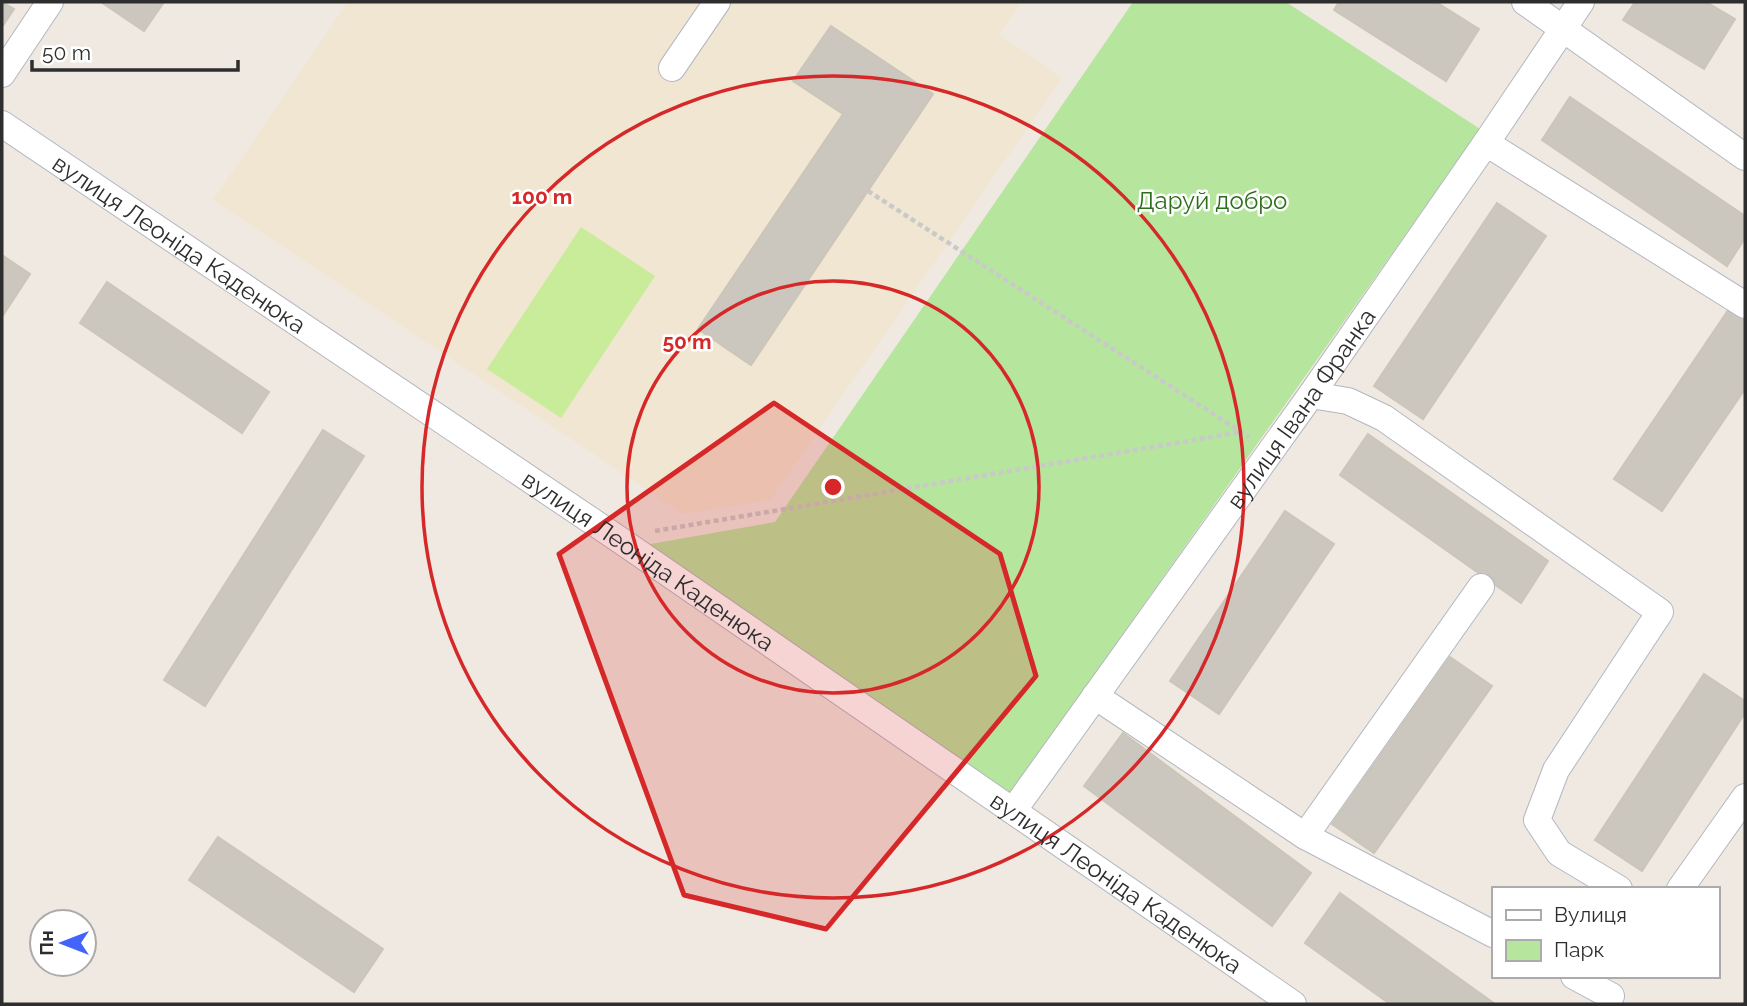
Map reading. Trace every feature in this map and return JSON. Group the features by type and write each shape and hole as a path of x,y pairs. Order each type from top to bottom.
{"street":[{"path":"2,74 50,2"},
{"path":"672,68 718,2"},
{"path":"1525,2 1745,157"},
{"name":"вулиця Івана Франка","path":"1013,811 1311,395 1581,2"},
{"name":"вулиця Леоніда Каденюка","path":"2,124 617,538 1293,1004"},
{"path":"1486,143 1745,305"},
{"path":"1311,395 1348,401 1384,418 1660,612 1556,770 1536,820 1559,853 1616,887"},
{"path":"1306,836 1481,587"},
{"path":"1095,696 1306,836 1492,933"},
{"path":"1681,887 1745,797"},
{"path":"1579,978 1613,992"}],"path":[{"path":"868,191 1271,451"},
{"path":"617,538 1241,432"}],"highlighted area":[{"path":"774,403 1000,554 1036,676 826,929 684,895 559,554"}],"shaded area":[{"path":"348,2 1021,2 999,35 1062,78 770,500 683,514 213,200"}],"green space":[{"name":"Даруй добро","path":"1133,2 1286,2 1480,129 1009,795 645,545 775,522"},
{"path":"581,227 655,276 561,418 487,369"}],"building":[{"path":"2,2 14,9 2,27"},
{"path":"101,2 164,2 144,31"},
{"path":"1339,2 1436,2 1479,29 1446,81 1334,10"},
{"path":"1635,2 1706,2 1735,19 1704,69 1623,20"},
{"path":"831,26 933,94 751,365 698,329 843,114 793,81"},
{"path":"1570,97 1745,216 1745,238 1727,266 1542,140"},
{"path":"1497,203 1546,236 1423,419 1374,386"},
{"path":"2,255 30,274 2,317"},
{"path":"107,282 269,392 242,433 80,323"},
{"path":"1729,309 1745,320 1745,389 1662,511 1614,479"},
{"path":"323,430 364,456 205,706 164,680"},
{"path":"1368,434 1548,561 1521,603 1340,475"},
{"path":"1285,511 1334,544 1219,714 1170,681"},
{"path":"1450,657 1492,686 1374,853 1332,824"},
{"path":"1704,674 1745,701 1745,713 1642,871 1595,840"},
{"path":"1123,733 1311,873 1272,926 1084,786"},
{"path":"218,837 383,949 354,992 189,880"},
{"path":"1340,893 1495,1004 1390,1004 1305,943"}]}
